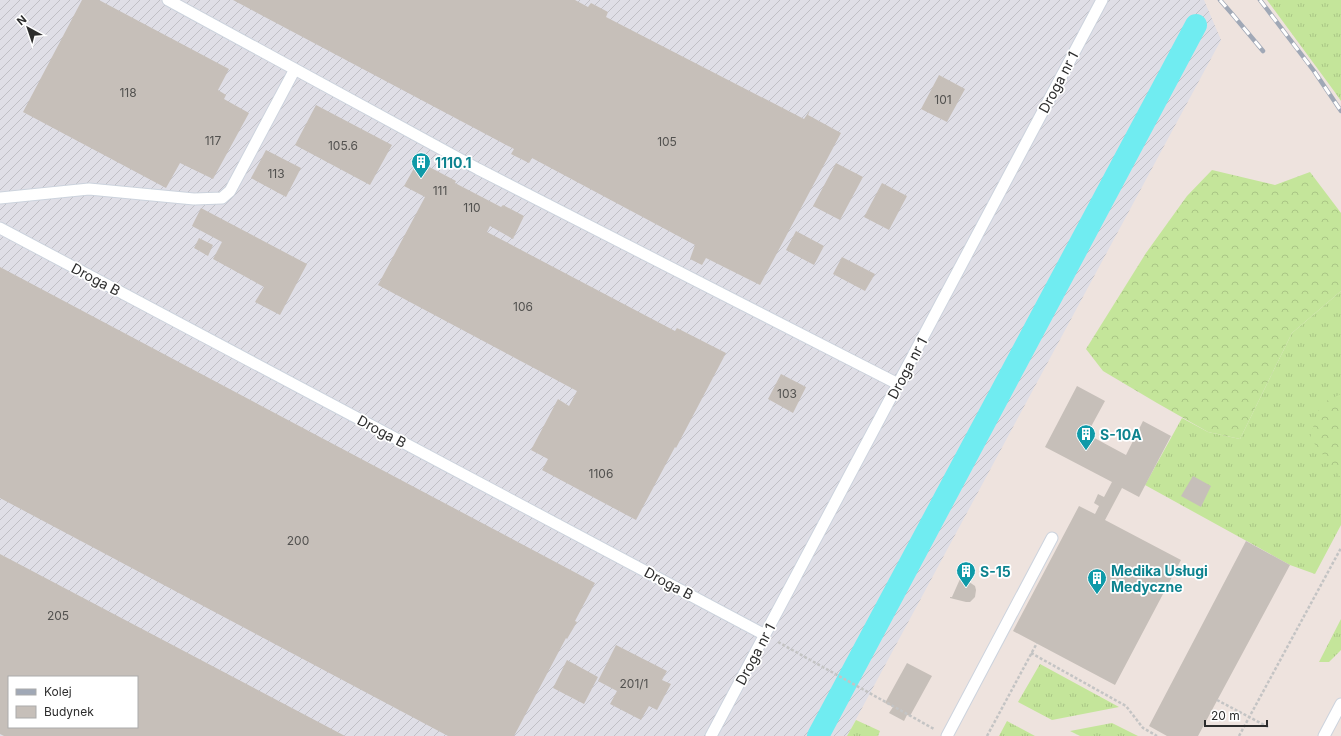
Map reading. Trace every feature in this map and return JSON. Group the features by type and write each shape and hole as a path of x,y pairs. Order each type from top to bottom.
{"lane":[{"path":"168,0 478,168 898,384"},
{"name":"Droga nr 1","path":"711,736 1102,0"},
{"path":"0,198 89,189 194,200 222,198 230,191 295,69"},
{"name":"Droga B","path":"0,228 765,635"},
{"path":"943,734 1052,538"},
{"path":"1324,736 1341,704"}],"path":[{"path":"1239,736 1341,548"},
{"path":"765,635 943,734"},
{"path":"987,736 1037,643"},
{"path":"1031,653 1126,706 1143,728 1157,736"},
{"path":"1217,700 1270,728"}],"shaded area":[{"path":"0,0 1204,0 1221,40 847,736 0,736"}],"green space":[{"path":"1267,0 1341,0 1341,101 1334,91"},
{"path":"1212,170 1275,185 1310,172 1341,213 1341,291 1292,333 1240,439 1208,432 1157,403 1103,371 1086,349 1146,253 1187,196"},
{"path":"1341,291 1341,525 1315,574 1290,565 1145,485 1182,418 1208,432 1240,439 1292,333"},
{"path":"1341,394 1341,478 1310,438 1320,404"},
{"path":"1341,619 1341,650 1329,662 1319,662"},
{"path":"1040,664 1119,707 1052,720 1018,702"},
{"path":"856,720 880,731 878,736 847,736"},
{"path":"1007,721 1035,736 999,736"},
{"path":"1112,723 1138,736 1080,736 1070,731"}],"building":[{"path":"82,0 99,0 229,69 218,90 226,95 224,99 249,113 213,179 180,163 166,188 23,112"},
{"path":"233,0 575,0 588,7 591,3 608,12 606,17 804,119 810,110 808,115 841,133 760,285 706,258 702,265 690,259 695,245 532,158 529,163 511,154 514,149"},
{"path":"939,75 965,89 947,122 921,109"},
{"path":"316,105 392,145 370,185 295,145"},
{"path":"266,150 301,168 286,197 251,178"},
{"path":"418,161 456,181 455,183 501,207 503,205 524,216 513,239 490,226 487,232 675,331 677,328 726,353 636,520 542,470 548,459 531,450 558,399 569,406 577,391 378,285 425,197 404,186"},
{"path":"836,163 863,177 840,220 813,206"},
{"path":"882,183 907,196 889,230 864,217"},
{"path":"201,208 307,264 280,315 255,302 264,287 213,259 222,242 192,226"},
{"path":"796,231 824,246 814,265 786,250"},
{"path":"199,238 213,245 208,256 194,248"},
{"path":"842,257 875,274 865,291 833,274"},
{"path":"0,267 595,583 575,621 577,622 567,639 566,638 514,736 448,736 0,498"},
{"path":"781,374 806,387 793,413 768,399"},
{"name":"Medika Usługi Medyczne","path":"1077,386 1105,401 1087,434 1126,455 1143,421 1171,436 1139,497 1122,488 1105,520 1181,560 1115,685 1013,631 1079,506 1095,514 1099,506 1094,503 1098,494 1104,497 1112,482 1045,447"},
{"path":"1193,476 1211,486 1201,507 1181,496"},
{"path":"1246,541 1290,565 1198,736 1167,736 1149,726"},
{"path":"0,554 345,736 4,736 0,734"},
{"name":"S-15","path":"962,577 975,586 975,597 970,602 950,598 952,597"},
{"path":"616,645 667,671 662,680 671,684 657,710 649,706 641,720 610,704 617,691 598,681"},
{"path":"567,660 598,677 584,704 553,688"},
{"path":"907,663 932,676 910,716 907,715 904,721 889,713 893,707 885,703"}],"waterway":[{"path":"818,736 1196,25"}],"railway":[{"path":"1220,0 1263,51"},
{"path":"1260,0 1314,71 1341,111"}],"place":[{"name":"1110.1","path":"421,179"},
{"name":"S-10A","path":"1086,451"},
{"name":"S-15","path":"966,588"},
{"name":"Medika Usługi Medyczne","path":"1097,595"}]}
